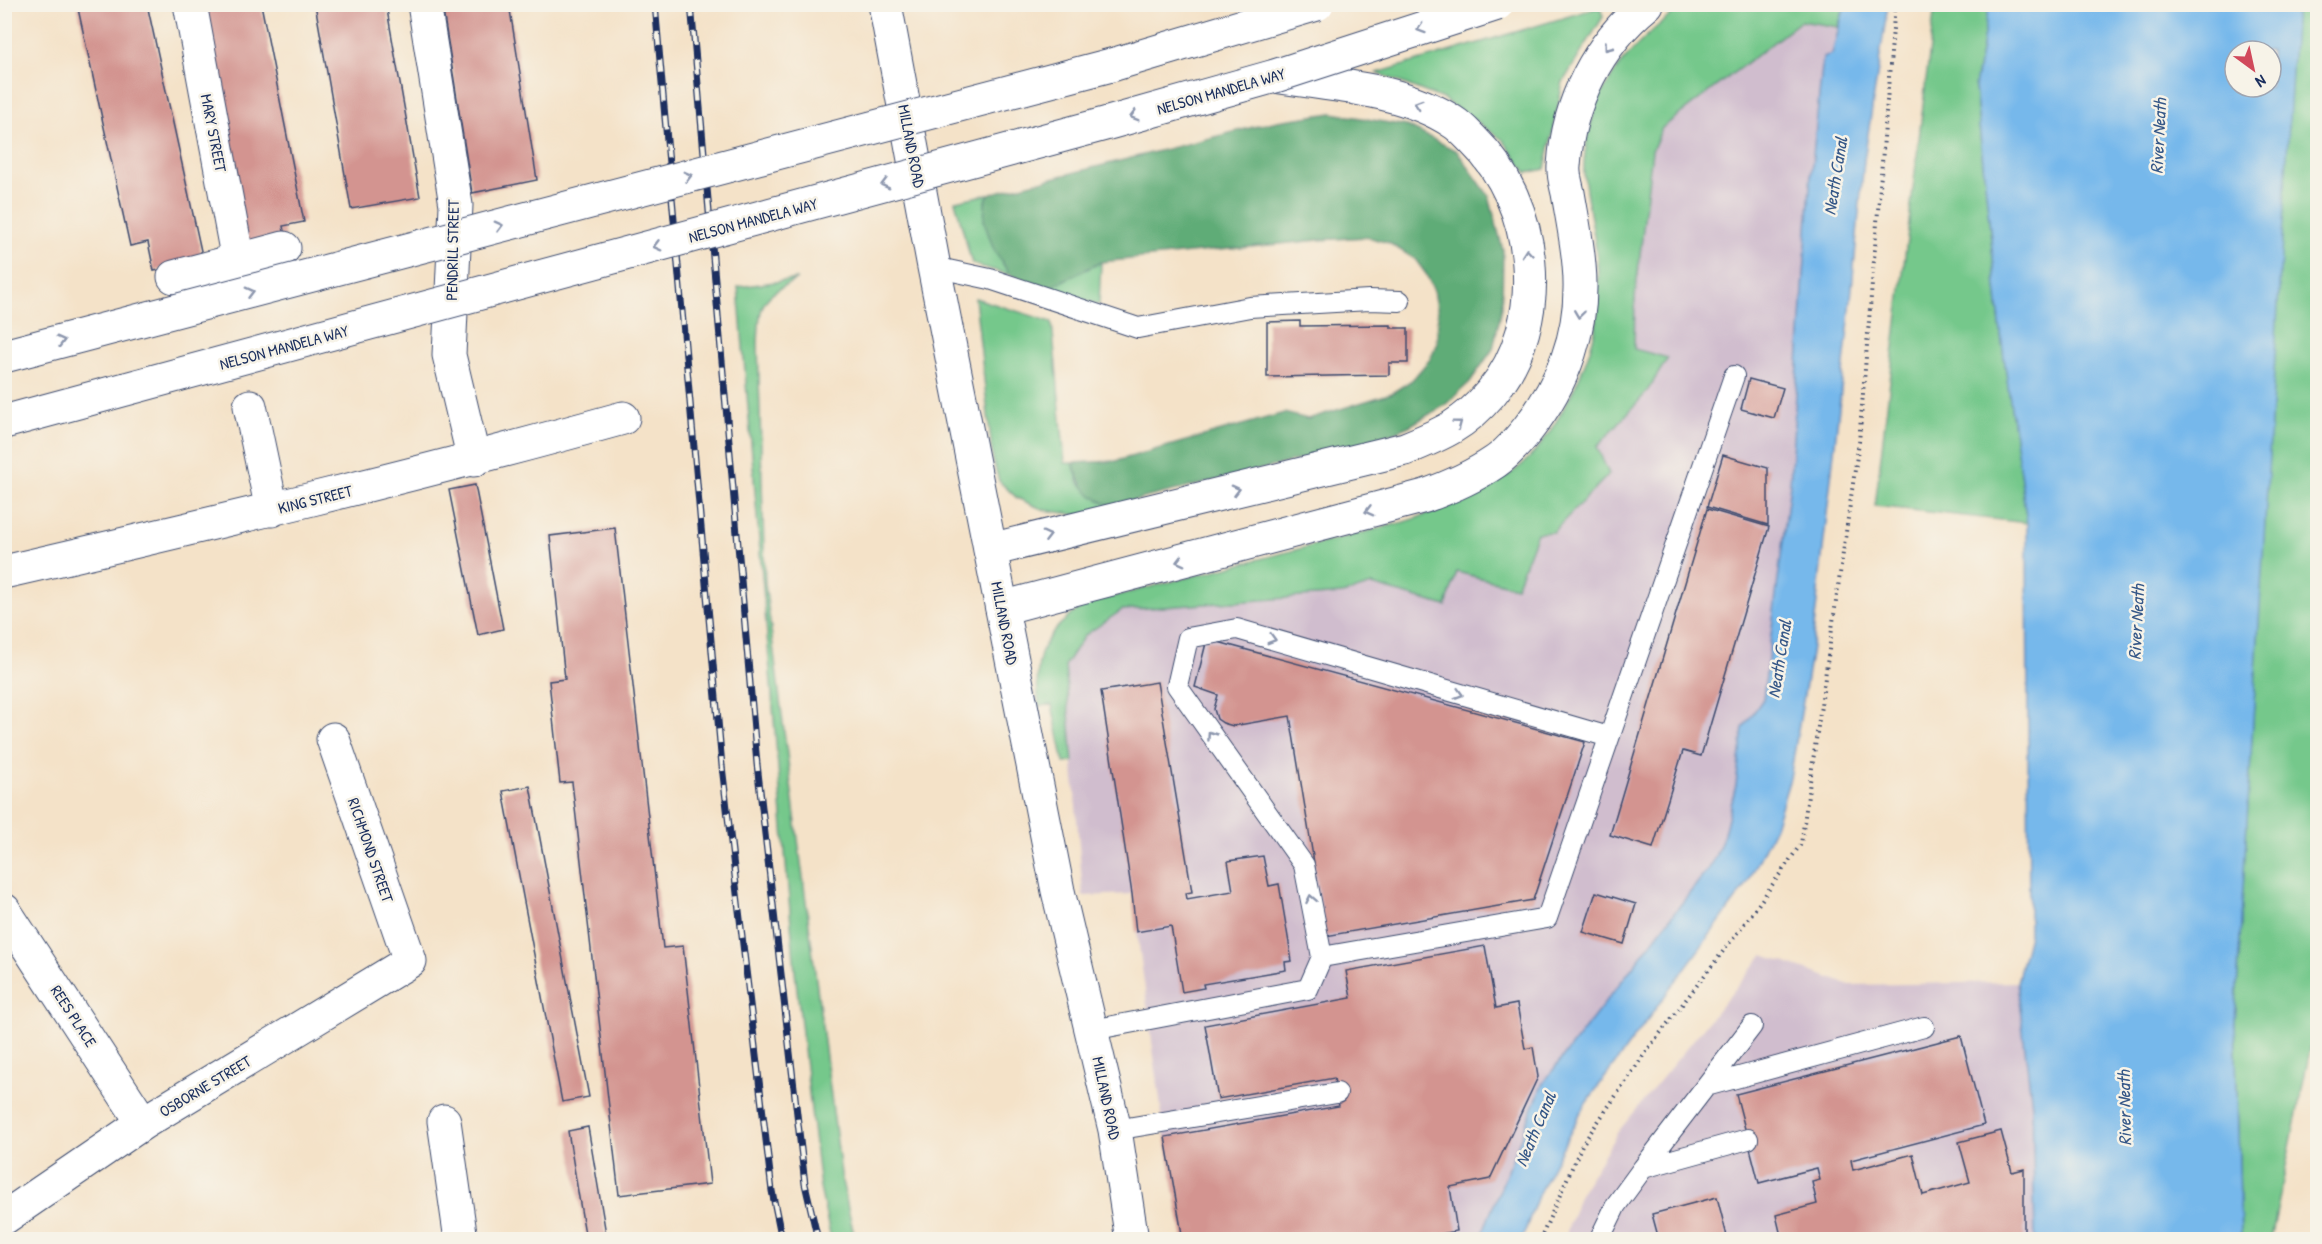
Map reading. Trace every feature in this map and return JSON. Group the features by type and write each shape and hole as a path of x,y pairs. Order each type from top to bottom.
{"main road":[{"name":"MARY STREET","path":"190,4 238,261"},
{"name":"PENDRILL STREET","path":"424,4 456,205 449,356 474,460"},
{"name":"MILLAND ROAD","path":"885,4 934,267 1058,891 1114,1130 1132,1239"},
{"path":"4,356 1115,64 1276,13 1317,4"},
{"name":"NELSON MANDELA WAY","path":"4,422 1275,76 1497,4"},
{"path":"1002,608 1425,496 1459,483 1497,461 1519,440 1546,406 1563,371 1576,333 1581,300 1579,264 1564,169 1568,130 1581,90 1599,58 1628,21 1647,4"},
{"path":"990,550 1405,449 1448,432 1473,412 1492,392 1511,363 1529,304 1526,234 1517,206 1505,181 1485,152 1455,123 1428,108 1389,95 1275,76"},
{"path":"174,277 284,248"},
{"path":"250,406 272,510"},
{"name":"KING STREET","path":"4,572 272,510 474,460 623,418"},
{"name":"RICHMOND STREET","path":"333,739 410,961"},
{"name":"REES PLACE","path":"4,910 143,1123"},
{"name":"OSBORNE STREET","path":"4,1218 143,1123 410,961"},
{"path":"444,1121 461,1239"}],"lane":[{"path":"934,267 990,279 1138,328 1250,307 1369,300 1400,302"},
{"path":"1322,957 1547,918 1734,376"},
{"path":"1092,1030 1308,989 1322,957 1304,865 1177,686 1188,638 1237,629 1609,737"},
{"path":"1599,1239 1616,1205 1752,1026"},
{"path":"1706,1086 1924,1027"},
{"path":"1114,1130 1337,1093"},
{"path":"1643,1168 1748,1139"}],"path":[{"path":"1540,1239 1582,1145 1648,1049 1751,915 1801,843 1859,442 1894,4"}],"shaded area":[{"path":"1802,21 1838,27 1832,54 1823,58 1810,185 1790,484 1763,699 1743,728 1736,785 1723,838 1712,864 1543,1083 1480,1239 1183,1239 1165,1137 1132,894 1083,896 1065,665 1084,636 1122,610 1342,594 1527,534 1633,372 1635,298 1652,151 1662,128"},
{"path":"1763,955 1850,985 2017,982 2032,1106 2035,1239 1564,1240 1579,1196 1617,1133"}],"green space":[{"path":"1684,5 1845,5 1838,27 1801,21 1662,128 1652,151 1635,298 1634,349 1668,358 1646,393 1597,447 1609,474 1553,532 1537,533 1516,587 1457,572 1446,606 1372,585 1343,594 1122,610 1084,636 1065,665 1073,762 1064,763 1052,705 1039,706 1038,671 1044,646 1051,635 1088,603 1404,522 1434,512 1478,494 1505,478 1518,468 1543,441 1575,386 1584,366 1597,322 1599,295 1597,259 1584,173 1587,139 1592,120 1606,86 1628,55 1655,28"},
{"path":"1935,5 1989,5 1975,88 2002,343 2027,523 1875,506"},
{"path":"2295,5 2317,5 2317,1016 2271,1239 2241,1240 2235,1022"},
{"path":"1600,7 1603,17 1563,82 1545,169 1527,173 1503,140 1443,99 1377,73"},
{"path":"1332,113 1407,126 1457,151 1489,196 1503,250 1502,307 1493,349 1470,382 1444,406 1409,426 1368,443 1112,506 1096,499 1082,485 1073,463 1116,461 1284,413 1308,419 1392,393 1412,380 1430,359 1437,343 1438,313 1434,291 1426,274 1415,259 1389,243 1367,237 1101,262 1048,288 1010,275 993,248 984,221 985,203 989,194 1277,121"},
{"path":"989,194 985,203 993,248 1010,275 972,264 955,201"},
{"path":"1101,262 1099,305 1048,288"},
{"path":"797,279 768,298 761,311 760,319 758,344 765,583 842,1181 855,1239 831,1239 820,1188 795,972 738,287"},
{"path":"975,298 1052,322 1065,463 1073,463 1079,483 1112,506 1085,516 1044,510 1017,498 999,481 993,460"}],"water":[{"name":"Neath Canal","path":"1845,5 1888,5 1864,160 1849,320 1811,654 1790,778 1775,827 1747,884 1584,1106 1539,1193 1522,1239 1480,1239 1543,1083 1712,864 1723,838 1736,785 1743,728 1763,699 1790,484 1810,185 1823,57 1832,54"},
{"name":"River Neath","path":"1989,5 2296,5 2235,1022 2241,1239 2035,1239 2032,1106 2017,982 2029,935 2027,523 2002,343 1975,87"}],"building":[{"path":"77,4 147,4 203,260 154,271 148,242 130,246"},
{"path":"194,4 261,4 304,222 283,226 285,236 242,244"},
{"path":"315,4 386,4 420,197 351,209"},
{"path":"442,4 509,4 537,180 472,193"},
{"path":"1300,321 1300,326 1391,325 1391,328 1408,328 1408,363 1389,363 1389,375 1267,377 1267,322"},
{"path":"1749,379 1783,388 1774,418 1741,409"},
{"path":"1723,455 1768,468 1768,525 1707,507"},
{"path":"475,485 503,629 478,635 449,490"},
{"path":"1707,509 1769,527 1701,756 1683,751 1653,848 1610,835"},
{"path":"615,528 663,948 683,946 710,1184 619,1195 572,782 560,783 549,681 565,679 550,536"},
{"path":"1207,639 1585,742 1533,900 1326,936 1290,716 1233,726 1217,719 1214,709 1218,695 1195,687"},
{"path":"1157,682 1192,892 1186,893 1187,899 1233,891 1228,861 1263,856 1269,886 1279,884 1292,961 1285,962 1286,970 1203,984 1204,988 1182,992 1171,926 1136,932 1101,691"},
{"path":"530,786 589,1097 562,1102 503,791"},
{"path":"1596,892 1636,904 1624,944 1583,932"},
{"path":"1485,946 1496,1008 1517,1004 1525,1049 1533,1047 1538,1077 1490,1179 1450,1187 1457,1231 1409,1240 1183,1240 1165,1137 1339,1106 1334,1078 1218,1099 1205,1025 1351,998 1346,971"},
{"path":"1961,1036 1984,1125 1851,1160 1853,1170 1913,1154 1923,1195 1970,1182 1959,1142 2001,1131 2012,1172 2024,1169 2024,1240 1769,1240 1781,1236 1776,1215 1817,1204 1812,1182 1820,1180 1817,1168 1759,1183 1736,1094"},
{"path":"588,1127 607,1240 586,1240 568,1131"},
{"path":"1717,1197 1728,1240 1659,1240 1652,1214"}],"railway":[{"path":"655,4 722,766 772,1191 782,1240"},
{"path":"691,4 757,764 805,1184 818,1240"}]}
